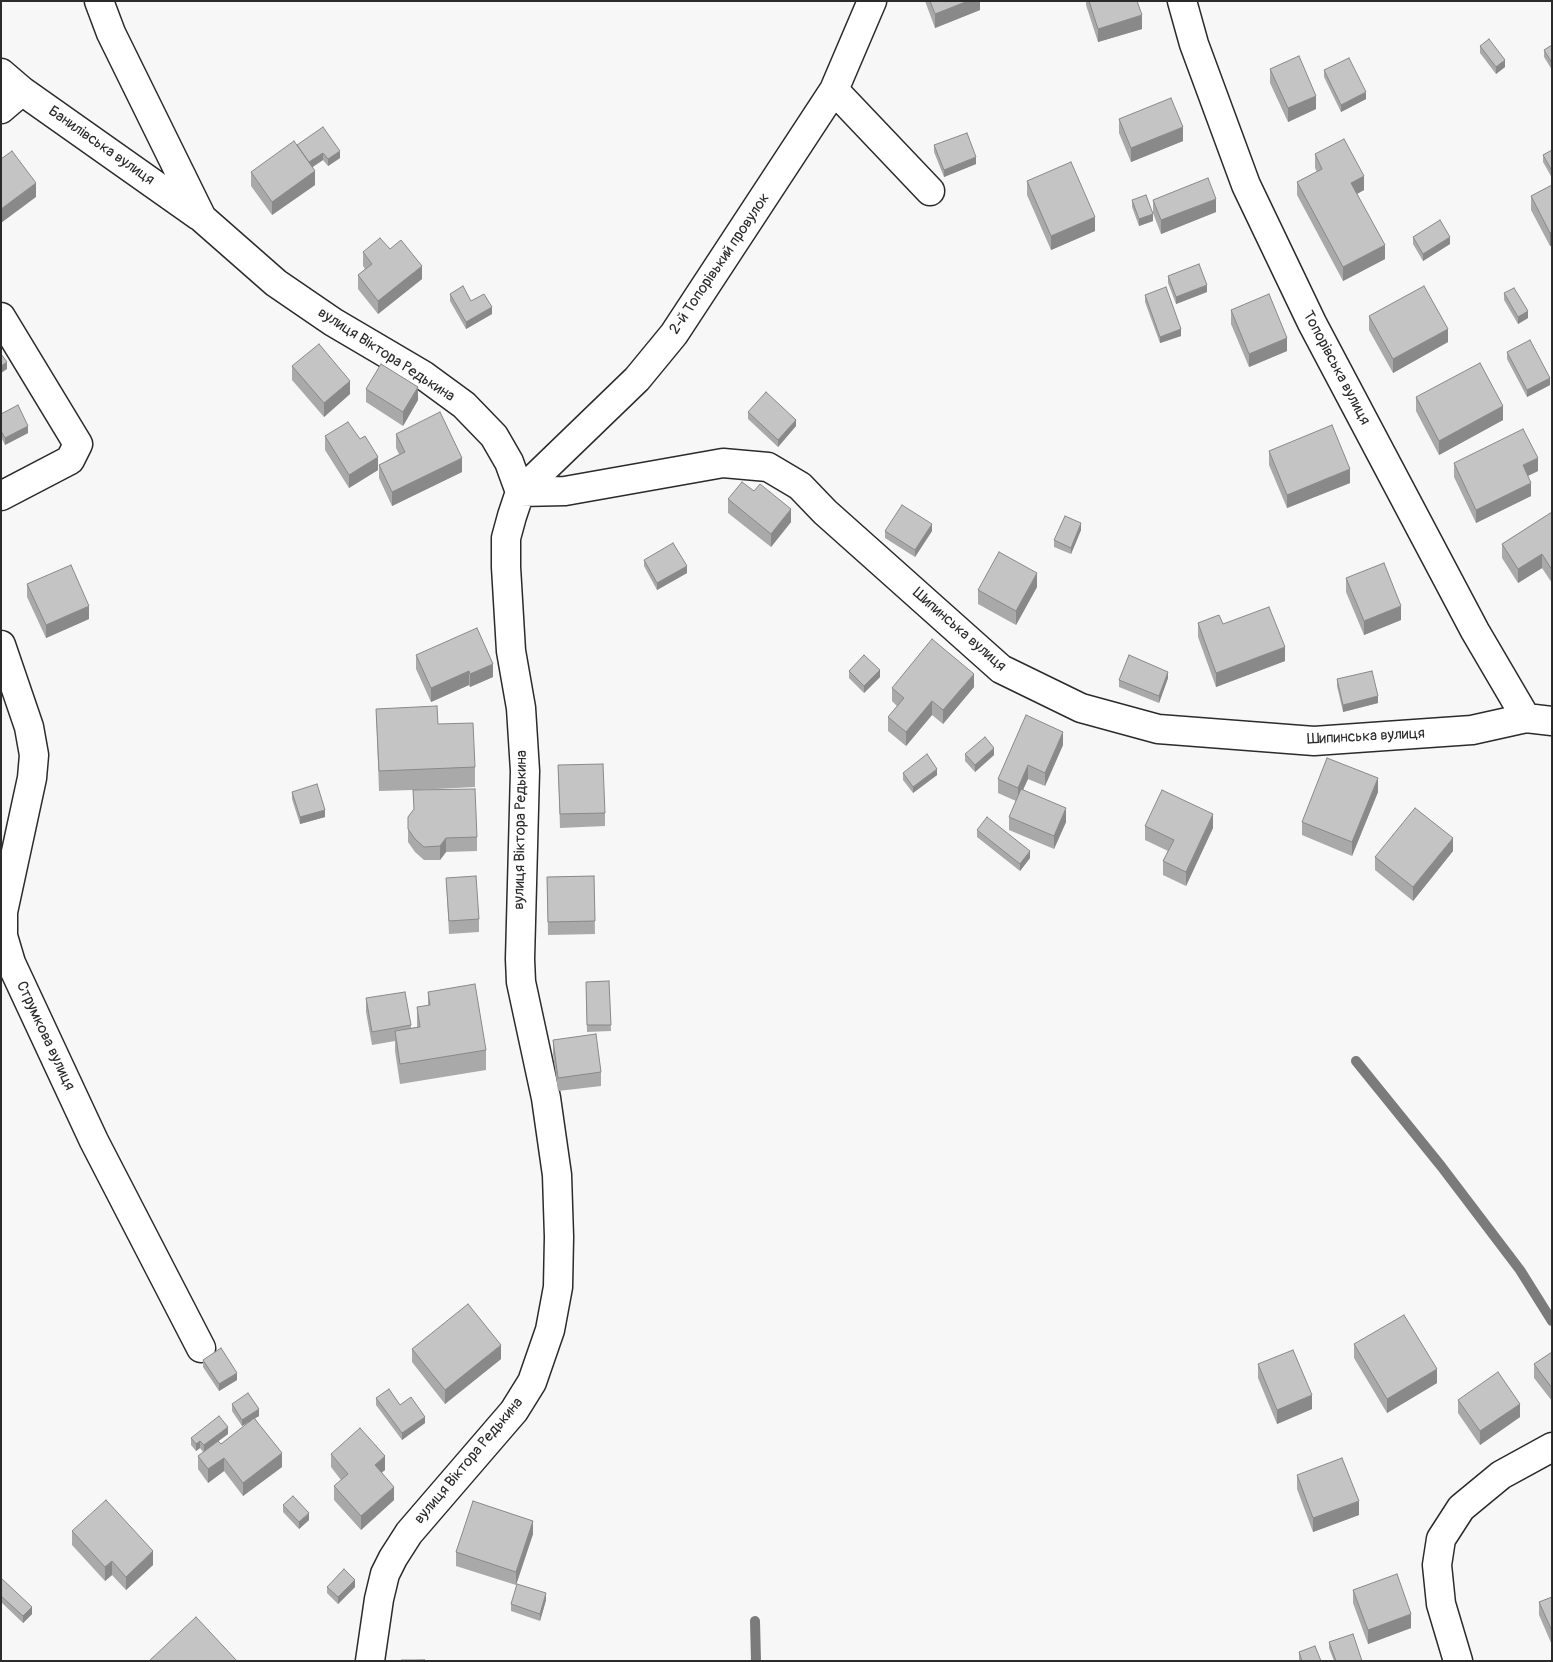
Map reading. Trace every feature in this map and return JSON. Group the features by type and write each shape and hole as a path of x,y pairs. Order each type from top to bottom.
{"street":[{"name":"вулиця Віктора Редькина","path":"99,1 111,33 202,218 276,283 333,322 423,375 464,405 494,436 509,462 520,492 506,538 506,567 512,650 521,708 525,771 521,982 546,1098 557,1175 558,1287 550,1330 532,1382 514,1411 409,1533 393,1558 385,1574 379,1599 370,1661"},
{"name":"2-й Топорівький провулок","path":"520,492 637,379 674,334 834,90 872,1"},
{"name":"Топорівська вулиця","path":"1182,1 1194,44 1246,185 1312,323 1475,630 1539,720"},
{"name":"Банилівська вулиця","path":"1,73 22,91 202,218"},
{"path":"834,90 930,191"},
{"path":"1,109 22,91"},
{"path":"1,318 78,444 70,460 1,496"},
{"name":"Шипинська вулиця","path":"520,492 566,491 723,463 768,467 800,486 824,512 1001,669 1081,708 1158,729 1314,741 1472,730 1539,720"},
{"name":"Струмкова вулиця","path":"1,645 29,726 34,755 32,778 3,912 3,936 11,963 94,1141 201,1348"},
{"path":"1458,1661 1440,1604 1437,1564 1441,1539 1461,1508 1468,1502 1501,1475 1552,1447"}],"building":[{"path":"930,1 968,1 935,14"},
{"path":"1089,1 1137,1 1142,15 1098,29"},
{"path":"1489,39 1505,60 1496,67 1480,46"},
{"path":"1552,45 1552,63 1544,50"},
{"path":"1299,56 1316,96 1288,108 1270,69"},
{"path":"1349,58 1366,92 1341,105 1324,70"},
{"path":"1171,98 1183,127 1131,148 1119,119"},
{"path":"323,127 340,151 328,159 323,153 309,162 297,145"},
{"path":"967,133 976,157 944,170 934,145"},
{"path":"1344,139 1364,176 1351,183 1385,245 1343,267 1297,182 1322,169 1315,154"},
{"path":"294,141 315,171 272,202 251,172"},
{"path":"1552,150 1552,171 1543,155"},
{"path":"12,151 36,183 1,209 1,159"},
{"path":"1071,162 1095,217 1051,236 1027,181"},
{"path":"1208,178 1216,199 1161,220 1153,200"},
{"path":"1552,185 1552,232 1550,233 1531,196"},
{"path":"1146,195 1153,214 1139,219 1132,200"},
{"path":"1440,220 1450,237 1423,254 1413,237"},
{"path":"380,238 390,249 401,240 422,266 378,301 358,275 372,264 363,252"},
{"path":"1199,264 1207,285 1176,297 1168,276"},
{"path":"463,286 471,301 484,294 492,307 466,322 450,294"},
{"path":"1424,286 1448,329 1393,359 1369,316"},
{"path":"1166,287 1181,329 1160,337 1145,295"},
{"path":"1514,288 1528,311 1518,317 1504,293"},
{"path":"1269,294 1287,338 1249,354 1231,310"},
{"path":"1530,340 1550,378 1527,390 1507,352"},
{"path":"319,344 350,381 324,403 292,366"},
{"path":"1,354 7,362 1,366"},
{"path":"1480,363 1503,406 1439,441 1416,397"},
{"path":"381,364 418,387 403,412 366,389"},
{"path":"766,392 796,420 778,440 748,412"},
{"path":"18,405 28,426 5,438 1,431 1,414"},
{"path":"440,412 462,458 392,492 379,465 405,452 396,434"},
{"path":"348,422 360,439 365,436 378,457 349,475 325,436"},
{"path":"1332,425 1350,469 1287,495 1269,451"},
{"path":"1523,429 1538,458 1523,465 1531,483 1476,510 1454,463"},
{"path":"742,482 754,491 760,484 791,509 771,534 728,499"},
{"path":"902,505 932,524 915,550 885,531"},
{"path":"1552,512 1552,570 1542,554 1518,569 1502,544"},
{"path":"1065,516 1081,523 1071,548 1054,540"},
{"path":"673,543 687,566 657,583 644,560"},
{"path":"999,552 1037,573 1016,611 978,590"},
{"path":"1384,563 1401,606 1364,621 1346,578"},
{"path":"71,565 89,606 46,625 27,584"},
{"path":"1269,607 1285,647 1216,673 1198,623 1219,615 1223,624"},
{"path":"477,628 493,664 470,674 469,671 431,688 416,655"},
{"path":"932,639 974,674 943,710 932,701 906,732 888,717 904,698 892,688"},
{"path":"864,655 880,670 864,686 849,671"},
{"path":"1129,655 1168,672 1159,696 1119,680"},
{"path":"1372,671 1378,696 1343,705 1337,679"},
{"path":"437,706 438,724 473,723 475,767 379,771 376,709"},
{"path":"1026,715 1063,732 1045,773 1028,765 1018,788 998,779"},
{"path":"985,737 994,748 975,765 965,754"},
{"path":"927,754 937,769 913,787 903,773"},
{"path":"1327,758 1378,778 1352,842 1302,822"},
{"path":"603,764 605,813 560,814 558,765"},
{"path":"317,784 325,810 300,817 292,792"},
{"path":"475,789 477,837 446,838 440,846 424,847 415,839 408,829 408,817 414,809 413,790"},
{"path":"1021,789 1066,808 1054,836 1009,817"},
{"path":"1162,790 1213,814 1186,872 1163,861 1174,840 1145,826"},
{"path":"1415,808 1453,838 1413,887 1375,857"},
{"path":"987,817 1030,851 1020,864 977,830"},
{"path":"476,876 479,919 449,921 446,878"},
{"path":"594,876 595,921 548,922 547,877"},
{"path":"609,981 611,1025 587,1025 586,982"},
{"path":"475,984 486,1050 400,1064 395,1031 420,1027 417,1007 430,1005 428,992"},
{"path":"405,992 411,1025 372,1032 366,998"},
{"path":"596,1034 601,1072 558,1078 553,1040"},
{"path":"468,1304 501,1345 445,1390 412,1349"},
{"path":"1404,1315 1437,1369 1387,1399 1354,1344"},
{"path":"221,1348 237,1373 219,1384 203,1360"},
{"path":"1293,1350 1312,1395 1277,1410 1258,1364"},
{"path":"1552,1352 1552,1388 1534,1364"},
{"path":"1498,1372 1520,1404 1480,1431 1458,1400"},
{"path":"389,1389 400,1405 411,1397 425,1417 402,1433 376,1398"},
{"path":"248,1393 259,1409 242,1420 232,1404"},
{"path":"219,1416 228,1427 204,1445 200,1441 196,1444 191,1438"},
{"path":"254,1418 282,1453 243,1483 224,1458 208,1469 198,1456 218,1441 221,1444"},
{"path":"360,1428 385,1456 375,1465 394,1487 361,1516 334,1486 348,1474 331,1454"},
{"path":"1342,1458 1359,1501 1313,1518 1297,1475"},
{"path":"293,1496 309,1513 299,1522 283,1505"},
{"path":"106,1500 153,1551 126,1577 112,1561 105,1567 72,1531"},
{"path":"473,1501 533,1521 516,1572 456,1552"},
{"path":"344,1569 355,1580 338,1597 327,1587"},
{"path":"1397,1574 1411,1614 1368,1630 1353,1590"},
{"path":"1,1578 32,1607 23,1616 1,1596"},
{"path":"517,1584 546,1593 540,1614 511,1604"},
{"path":"1552,1597 1552,1631 1539,1602"},
{"path":"196,1617 237,1661 149,1661"},
{"path":"1353,1634 1362,1661 1336,1661 1329,1642"},
{"path":"1315,1646 1321,1661 1302,1661 1299,1652"}],"waterway":[{"path":"1356,1061 1441,1166 1520,1270 1552,1321"},
{"path":"755,1621 756,1661"}]}
